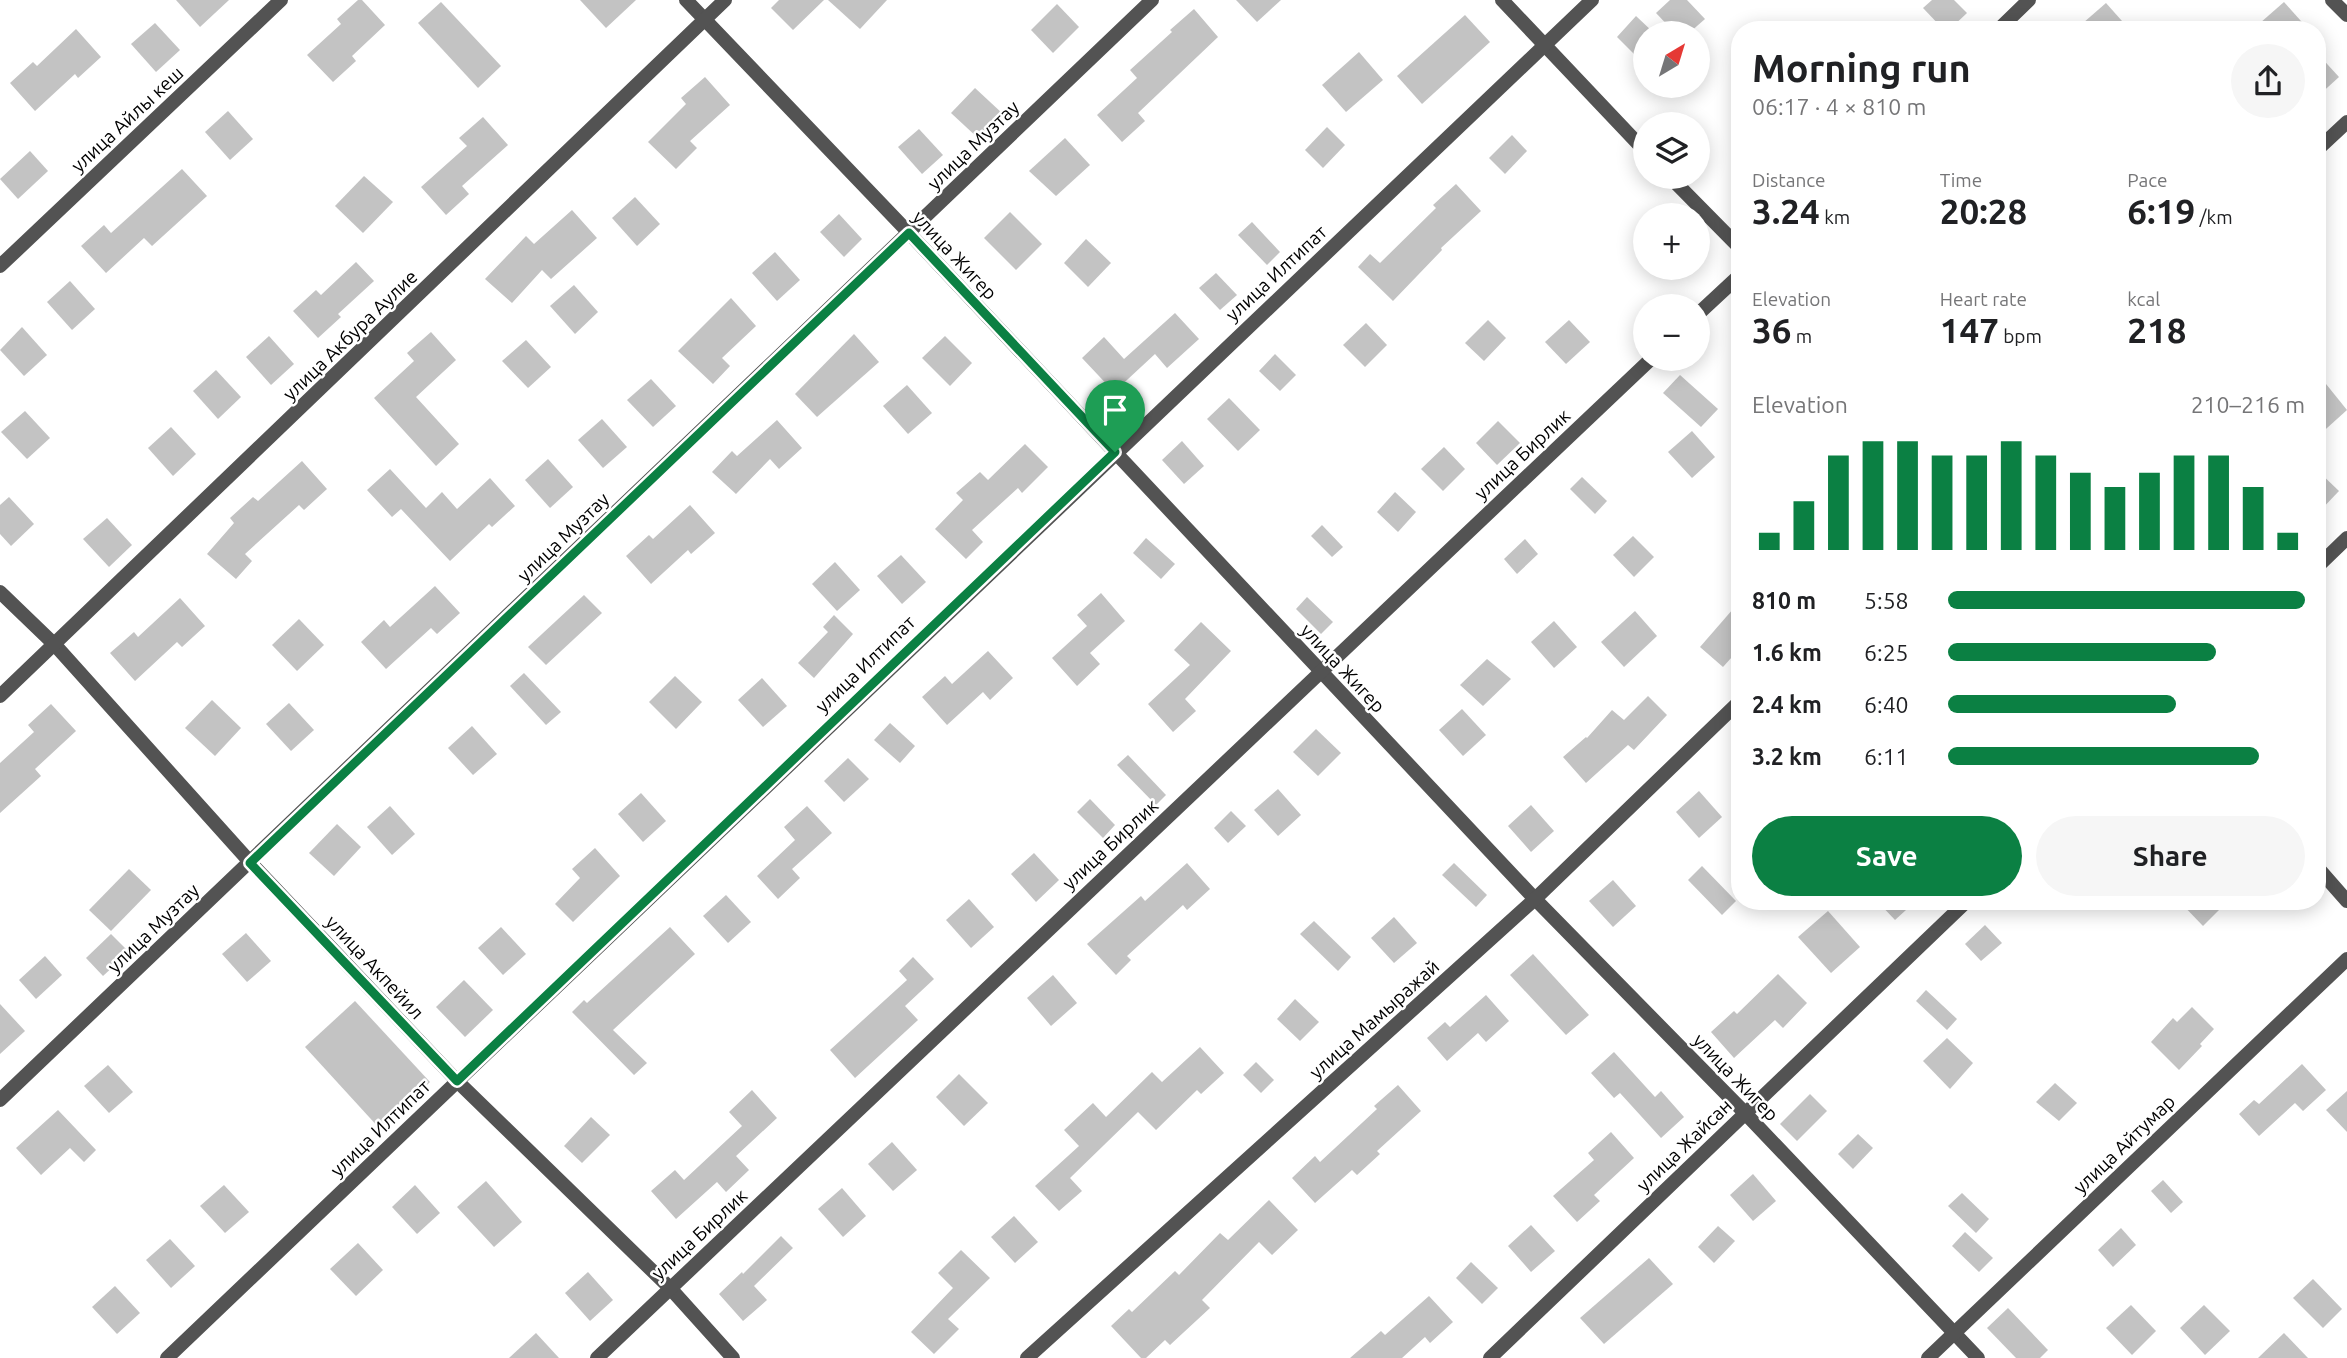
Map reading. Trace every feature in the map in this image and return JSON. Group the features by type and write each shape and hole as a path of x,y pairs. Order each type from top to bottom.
{"street":[{"name":"улица Айлы кеш","path":"0,266 281,0"},
{"name":"улица Жигер","path":"686,0 909,233 1535,899 1745,1113 1978,1358"},
{"name":"улица Акбура Аулие","path":"0,696 725,0"},
{"name":"улица Музтау","path":"0,1100 1152,0"},
{"path":"1502,0 1633,138"},
{"name":"улица Илтипат","path":"167,1358 1592,0"},
{"path":"2007,21 2029,0"},
{"path":"2332,0 2347,15"},
{"path":"2326,142 2347,122"},
{"path":"1682,189 1731,239"},
{"path":"1710,303 1731,283"},
{"name":"улица Бирлик","path":"597,1358 1638,371"},
{"path":"2326,558 2347,538"},
{"name":"улица Акпейил","path":"0,593 55,645 250,863 457,1081 670,1288 733,1358"},
{"name":"улица Мамыражай","path":"1027,1358 1535,899 1731,710"},
{"path":"2326,877 2347,901"},
{"name":"улица Жайсан","path":"1490,1358 1958,910"},
{"name":"улица Айтумар","path":"1928,1358 2347,959"}],"building":[{"path":"176,0 229,0 200,27"},
{"path":"358,0 362,0 385,25 352,56 356,61 333,82 307,55 341,24 337,19"},
{"path":"580,0 636,0 606,28"},
{"path":"779,0 824,0 793,30 771,8"},
{"path":"828,0 887,0 860,29"},
{"path":"1236,0 1281,0 1257,22"},
{"path":"1670,0 1687,0 1705,19 1664,21 1656,13"},
{"path":"1932,0 1954,0 1967,13 1959,21 1935,21 1923,8"},
{"path":"441,2 501,66 478,88 418,23"},
{"path":"2284,2 2301,21 2262,21"},
{"path":"2106,3 2122,21 2085,21"},
{"path":"1057,4 1079,27 1053,53 1031,30"},
{"path":"1194,9 1218,37 1138,113 1145,121 1122,142 1097,115 1137,78 1130,70"},
{"path":"1465,15 1490,42 1422,104 1397,76"},
{"path":"1636,16 1641,21 1633,21 1633,53 1617,37"},
{"path":"155,23 180,50 156,72 131,44"},
{"path":"76,29 101,57 78,78 75,74 35,111 10,83 33,62 37,66"},
{"path":"1359,52 1383,80 1346,112 1322,85"},
{"path":"2326,63 2339,77 2326,89"},
{"path":"705,77 730,105 690,141 697,148 676,169 648,142 686,104 681,98"},
{"path":"975,88 1003,114 979,139 951,113"},
{"path":"228,111 253,139 230,160 205,132"},
{"path":"483,117 508,145 462,186 469,194 446,215 421,187 467,146 459,138"},
{"path":"1327,127 1345,145 1323,168 1305,150"},
{"path":"919,129 943,155 922,174 898,147"},
{"path":"1512,135 1527,151 1505,174 1489,158"},
{"path":"1065,138 1090,165 1056,196 1029,171"},
{"path":"30,151 48,171 18,199 0,179"},
{"path":"182,169 207,196 152,246 144,238 106,273 81,246 104,225 111,233"},
{"path":"364,176 393,202 363,233 335,206"},
{"path":"1456,184 1481,211 1441,248 1393,301 1358,267 1370,254 1380,263 1436,208 1433,205"},
{"path":"635,197 660,224 637,246 612,218"},
{"path":"572,210 597,238 551,279 542,270 512,303 485,279 526,236 534,244"},
{"path":"1010,212 1042,244 1016,270 984,238"},
{"path":"839,214 862,239 844,257 820,232"},
{"path":"1252,222 1280,252 1267,265 1238,235"},
{"path":"1086,239 1111,263 1088,287 1064,263"},
{"path":"775,252 800,280 777,301 752,273"},
{"path":"356,262 374,281 338,314 341,317 318,338 293,311 316,290 321,295"},
{"path":"1216,273 1237,295 1220,310 1199,288"},
{"path":"70,281 95,309 72,330 47,302"},
{"path":"574,285 598,312 575,334 550,306"},
{"path":"731,298 756,326 722,358 730,366 713,384 678,351"},
{"path":"1175,313 1199,339 1167,368 1155,354 1114,392 1082,358 1104,337 1124,359"},
{"path":"1488,320 1506,338 1484,361 1465,343"},
{"path":"1569,320 1590,342 1566,364 1545,342"},
{"path":"1366,323 1387,345 1365,367 1343,345"},
{"path":"22,327 47,355 24,376 0,350"},
{"path":"431,332 456,360 416,397 459,444 436,466 374,398 414,361 407,353"},
{"path":"854,334 879,362 817,417 795,394"},
{"path":"269,336 294,364 271,385 246,357"},
{"path":"945,336 972,363 950,386 922,358"},
{"path":"526,340 551,367 528,388 502,361"},
{"path":"1275,354 1296,375 1280,391 1259,371"},
{"path":"216,370 241,397 218,419 193,391"},
{"path":"1680,375 1718,409 1701,427 1663,393"},
{"path":"651,379 676,406 653,427 627,400"},
{"path":"2326,384 2347,410 2326,429"},
{"path":"907,385 932,413 908,434 883,406"},
{"path":"1229,398 1260,430 1238,451 1207,419"},
{"path":"25,411 50,438 27,459 1,432"},
{"path":"602,419 627,447 603,468 578,440"},
{"path":"777,420 802,448 779,469 770,459 736,494 712,472 732,451 737,456"},
{"path":"1498,421 1520,443 1497,465 1476,443"},
{"path":"171,427 196,454 173,476 148,448"},
{"path":"1692,431 1715,457 1692,478 1668,452"},
{"path":"1182,441 1204,466 1184,484 1162,460"},
{"path":"1025,444 1048,467 1022,493 1018,488 972,530 983,542 966,559 935,529 963,500 956,493 980,472 988,480"},
{"path":"1444,447 1465,469 1443,491 1421,469"},
{"path":"548,459 573,487 550,508 525,480"},
{"path":"302,461 327,489 304,510 299,505 245,554 252,561 236,579 207,554 234,523 230,518 253,497 258,501"},
{"path":"390,469 426,508 442,492 457,509 490,478 515,506 492,527 489,524 450,561 401,509 392,517 367,490"},
{"path":"1582,477 1607,501 1595,514 1570,489"},
{"path":"2326,479 2339,491 2326,505"},
{"path":"1395,492 1416,512 1398,532 1377,512"},
{"path":"9,497 34,524 11,546 0,534 0,505"},
{"path":"690,505 715,533 691,554 688,550 651,584 626,556 649,535 653,539"},
{"path":"107,518 132,545 109,567 83,539"},
{"path":"1322,525 1343,547 1332,557 1311,536"},
{"path":"1633,536 1654,557 1634,577 1613,555"},
{"path":"1146,538 1175,564 1161,579 1133,553"},
{"path":"1525,539 1538,554 1517,574 1504,559"},
{"path":"901,555 926,582 902,604 877,576"},
{"path":"835,562 860,590 837,611 812,584"},
{"path":"435,586 460,613 437,634 431,628 386,669 361,642 384,620 390,627"},
{"path":"1101,593 1125,621 1090,653 1100,664 1077,686 1052,658 1087,626 1077,615"},
{"path":"584,595 602,613 546,665 528,647"},
{"path":"1307,597 1333,622 1321,634 1296,609"},
{"path":"180,598 205,626 182,647 177,642 135,681 110,653 134,632 138,637"},
{"path":"1635,611 1657,636 1624,667 1601,642"},
{"path":"1731,611 1731,658 1723,667 1700,647"},
{"path":"834,615 853,634 814,678 798,663 828,632 823,627"},
{"path":"299,619 324,645 297,671 272,645"},
{"path":"1554,621 1577,647 1554,668 1531,642"},
{"path":"1201,622 1231,651 1185,699 1196,711 1173,732 1148,704 1190,665 1174,650"},
{"path":"988,651 1013,678 990,700 983,692 947,725 922,697 945,676 952,684"},
{"path":"1487,659 1511,679 1483,706 1460,685"},
{"path":"524,673 561,712 546,725 510,686"},
{"path":"675,676 702,702 676,729 649,702"},
{"path":"762,678 787,706 763,727 738,700"},
{"path":"1648,696 1667,715 1634,750 1628,745 1586,783 1563,757 1587,738 1612,710 1624,720"},
{"path":"212,700 241,728 215,756 185,728"},
{"path":"289,703 314,730 291,751 266,724"},
{"path":"51,704 76,731 35,769 41,776 0,813 0,763 34,732 28,725"},
{"path":"1462,709 1486,735 1463,756 1439,730"},
{"path":"890,723 915,746 900,763 874,740"},
{"path":"472,726 497,754 473,775 448,748"},
{"path":"1316,729 1341,753 1318,776 1293,752"},
{"path":"1128,755 1166,795 1156,805 1117,765"},
{"path":"848,758 869,779 844,802 824,781"},
{"path":"1278,789 1301,815 1278,836 1254,810"},
{"path":"1699,791 1722,817 1699,838 1676,812"},
{"path":"641,793 666,821 643,842 618,814"},
{"path":"1090,799 1115,825 1103,838 1077,812"},
{"path":"1531,805 1554,831 1531,852 1508,826"},
{"path":"390,806 415,834 392,855 367,827"},
{"path":"807,806 832,833 792,869 800,878 778,899 757,876 795,840 784,827"},
{"path":"1231,811 1246,826 1228,843 1214,828"},
{"path":"337,824 361,847 334,876 309,853"},
{"path":"595,848 620,876 573,922 555,904 580,878 572,869"},
{"path":"1034,853 1059,880 1036,902 1011,874"},
{"path":"1187,863 1210,889 1187,910 1183,905 1127,956 1131,960 1116,975 1087,944 1141,896 1145,901"},
{"path":"1454,863 1487,895 1476,907 1442,875"},
{"path":"1702,866 1731,896 1731,906 1722,915 1688,880"},
{"path":"129,869 151,890 111,931 89,910"},
{"path":"1613,880 1636,906 1613,927 1589,901"},
{"path":"726,895 751,922 728,943 703,916"},
{"path":"969,899 994,927 971,948 946,920"},
{"path":"1886,910 1906,910 1895,920"},
{"path":"2188,910 2219,910 2203,926"},
{"path":"1828,911 1860,947 1831,973 1798,937"},
{"path":"1394,917 1417,943 1394,963 1371,938"},
{"path":"1314,921 1351,957 1338,971 1300,934"},
{"path":"1985,925 2002,943 1981,961 1965,944"},
{"path":"501,927 526,954 503,975 478,948"},
{"path":"670,927 695,954 613,1030 647,1063 634,1075 572,1012 584,1000 587,1003"},
{"path":"246,933 271,961 247,982 222,954"},
{"path":"111,934 129,952 103,976 86,958"},
{"path":"1533,954 1589,1015 1566,1035 1510,975"},
{"path":"45,956 62,975 36,999 19,980"},
{"path":"913,957 934,979 905,1006 918,1020 855,1078 830,1050 907,980 899,971"},
{"path":"1778,974 1807,1003 1783,1028 1775,1020 1734,1058 1711,1032 1734,1011 1737,1014"},
{"path":"1053,975 1077,1003 1051,1026 1027,998"},
{"path":"464,980 493,1010 465,1037 436,1007"},
{"path":"1926,990 1957,1019 1947,1030 1916,1001"},
{"path":"1486,995 1509,1021 1486,1042 1478,1033 1447,1061 1427,1038 1445,1022 1450,1027"},
{"path":"1295,999 1319,1022 1300,1041 1277,1019"},
{"path":"355,1001 430,1082 380,1129 305,1047"},
{"path":"0,1004 25,1031 0,1054"},
{"path":"2192,1007 2214,1029 2179,1070 2151,1042 2173,1018 2177,1022"},
{"path":"1947,1038 1973,1063 1950,1089 1923,1061"},
{"path":"1200,1047 1224,1073 1201,1094 1197,1090 1156,1130 1138,1112 1070,1178 1082,1191 1059,1211 1035,1186 1079,1146 1064,1130 1093,1103 1106,1117 1152,1072 1162,1082"},
{"path":"1614,1052 1655,1097 1661,1091 1684,1117 1661,1138 1620,1093 1614,1098 1591,1073"},
{"path":"1256,1062 1274,1080 1261,1093 1243,1075"},
{"path":"2302,1064 2326,1090 2303,1111 2295,1103 2259,1136 2239,1114 2254,1100 2259,1104"},
{"path":"108,1065 133,1092 109,1113 84,1086"},
{"path":"959,1074 988,1103 964,1126 936,1097"},
{"path":"2055,1083 2077,1103 2059,1121 2036,1102"},
{"path":"1398,1085 1421,1111 1377,1151 1380,1154 1357,1175 1352,1170 1315,1203 1292,1178 1315,1156 1320,1162 1377,1109 1374,1106"},
{"path":"752,1090 777,1118 736,1156 749,1170 726,1192 717,1182 676,1219 651,1191 675,1170 684,1180 742,1126 729,1112"},
{"path":"2347,1091 2347,1132 2326,1110"},
{"path":"1810,1094 1827,1111 1797,1141 1780,1124"},
{"path":"58,1110 96,1150 84,1162 70,1148 41,1175 16,1148"},
{"path":"591,1117 610,1135 582,1163 564,1146"},
{"path":"1611,1132 1634,1158 1594,1195 1600,1201 1577,1222 1553,1196 1594,1160 1588,1153"},
{"path":"1858,1134 1873,1148 1853,1169 1838,1154"},
{"path":"892,1142 917,1170 893,1191 868,1164"},
{"path":"1753,1174 1776,1201 1753,1221 1730,1195"},
{"path":"2163,1180 2183,1202 2171,1213 2151,1191"},
{"path":"486,1181 522,1222 494,1247 457,1207"},
{"path":"224,1185 249,1212 225,1233 200,1206"},
{"path":"415,1185 440,1213 417,1234 392,1207"},
{"path":"842,1188 866,1216 843,1237 818,1209"},
{"path":"1962,1193 1989,1219 1976,1233 1948,1206"},
{"path":"1269,1200 1298,1230 1272,1255 1259,1242 1202,1300 1210,1308 1170,1345 1165,1340 1146,1358 1141,1358 1111,1326 1129,1309 1132,1312 1175,1271 1179,1275 1220,1233 1228,1240"},
{"path":"1014,1216 1038,1242 1015,1263 991,1237"},
{"path":"1531,1225 1555,1251 1531,1272 1508,1246"},
{"path":"1718,1226 1735,1241 1714,1263 1698,1247"},
{"path":"2121,1228 2136,1245 2113,1267 2098,1250"},
{"path":"1965,1232 1993,1258 1979,1272 1952,1246"},
{"path":"781,1236 793,1248 754,1286 767,1300 743,1321 719,1294"},
{"path":"170,1239 195,1266 171,1288 146,1260"},
{"path":"358,1243 383,1270 356,1296 330,1269"},
{"path":"961,1250 990,1278 948,1319 959,1329 934,1354 911,1332 953,1288 938,1273"},
{"path":"1649,1258 1673,1284 1604,1344 1580,1318"},
{"path":"1471,1262 1498,1288 1482,1304 1456,1278"},
{"path":"588,1272 613,1300 590,1321 565,1293"},
{"path":"2313,1279 2342,1309 2323,1328 2293,1298"},
{"path":"115,1286 140,1313 117,1334 92,1307"},
{"path":"1429,1296 1453,1322 1430,1343 1425,1337 1402,1358 1350,1358 1381,1331 1385,1335"},
{"path":"2131,1305 2156,1331 2132,1355 2106,1328"},
{"path":"2204,1305 2230,1331 2205,1355 2180,1328"},
{"path":"2008,1308 2048,1350 2040,1358 2016,1358 1987,1328"},
{"path":"536,1333 559,1358 509,1358"},
{"path":"2284,1333 2308,1358 2258,1358"}],"route":[{"path":"909,233 1115,452 457,1081 250,863 909,233"}]}
